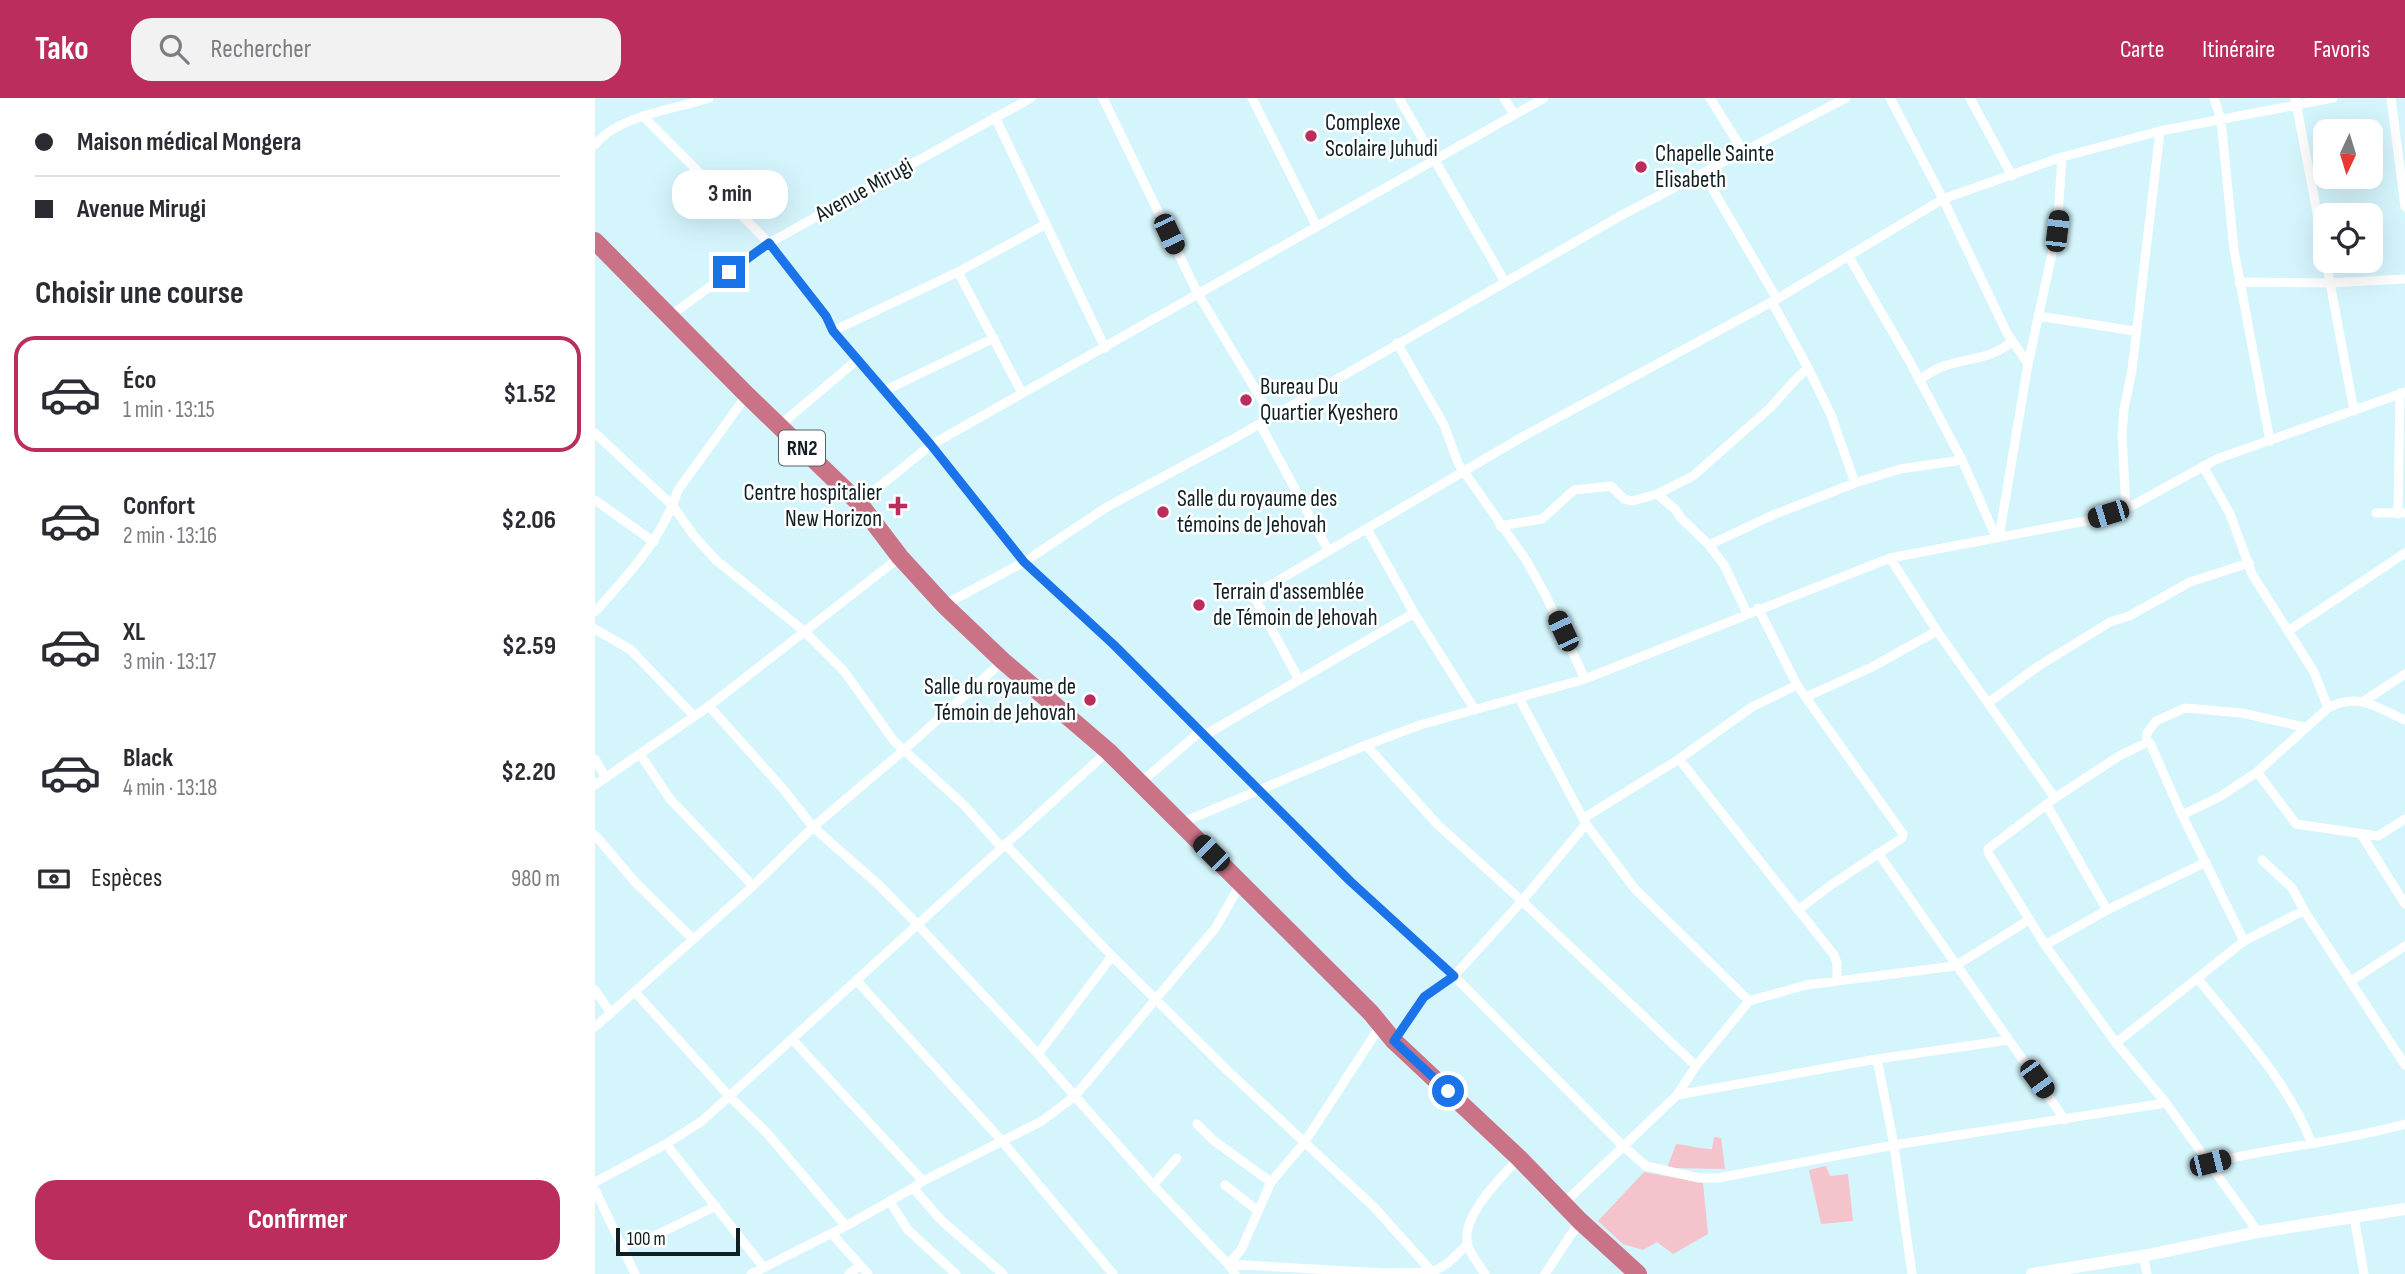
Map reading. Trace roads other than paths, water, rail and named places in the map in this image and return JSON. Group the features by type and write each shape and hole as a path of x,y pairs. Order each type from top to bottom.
{"highway":[{"name":"RN2","path":"595,241 747,395 859,503 900,557 944,605 1003,661 1108,751 1394,1041 1638,1274"}],"street":[{"path":"595,145 601,137 643,116 709,98"},
{"name":"Avenue Mirugi","path":"670,316 769,243 1031,98"},
{"path":"1103,98 1198,294 1272,417"},
{"path":"1252,98 1317,227"},
{"path":"1399,98 1504,282"},
{"path":"1504,98 1514,114"},
{"path":"859,503 931,445 1544,98"},
{"path":"1710,98 1743,151"},
{"path":"944,605 1024,562 1107,507 1260,424 1622,215 1846,98"},
{"path":"1890,98 1943,199 1979,278 2012,341 2028,365"},
{"path":"1970,98 2012,176"},
{"path":"2214,98 2221,120 2239,282 2270,441"},
{"path":"1299,680 1256,596 1257,593 1524,436 1774,301 1943,199 2062,157 2160,131 2296,102 2333,98"},
{"path":"2391,98 2405,207"},
{"path":"2296,102 2315,203"},
{"path":"643,116 769,243 826,316 833,331 931,445 1024,562 1114,645 1350,881 1454,976 1646,1166 1699,1178 1717,1178 1894,1145 2166,1103"},
{"path":"995,117 1105,348"},
{"path":"2126,509 2122,434 2160,131"},
{"path":"1998,537 2028,365 2057,231 2062,157"},
{"path":"1703,173 1808,368 1831,415 1855,483"},
{"path":"833,331 958,272 1046,224"},
{"path":"1849,257 1962,460 1998,537"},
{"path":"958,272 1022,393"},
{"path":"2328,273 2354,411"},
{"path":"2239,282 2330,284 2405,279"},
{"path":"2038,316 2135,331"},
{"path":"884,391 994,338"},
{"path":"1919,380 1940,368 2006,347 2012,341"},
{"path":"1397,343 1444,425 1458,463 1526,560 1585,679"},
{"path":"779,426 857,360"},
{"path":"1500,526 1542,519 1574,490 1611,486 1629,501 1657,494 1693,477 1735,442 1808,368"},
{"path":"1181,823 1366,744 1420,725 1585,679 1758,608 1890,558 2091,520 2126,509 2203,466 2403,393 2401,514 2376,513"},
{"path":"595,612 654,542 673,506 678,490 747,395"},
{"path":"1260,424 1328,550"},
{"path":"595,433 673,506 694,536 717,561 804,631 844,671 892,738 965,806 1229,1072 1374,1207 1434,1273"},
{"path":"1709,545 1855,483 1900,468 1962,460"},
{"path":"2203,466 2230,514 2252,574 2314,672 2328,708"},
{"path":"1657,494 1677,510 1728,570 1747,613"},
{"path":"595,500 654,542"},
{"path":"1367,528 1414,613 1475,710"},
{"path":"2288,631 2405,553"},
{"path":"595,785 709,706 900,557"},
{"path":"1890,558 2051,801 2107,910"},
{"path":"1988,703 2037,667 2110,622 2129,616 2190,582 2249,563"},
{"path":"1758,608 1797,685 1903,834 1902,838 1798,910"},
{"path":"1140,783 1203,733 1414,613"},
{"path":"595,629 631,650 694,716"},
{"path":"1806,697 1872,667 1937,631"},
{"path":"595,1027 753,886 813,827 1003,661"},
{"path":"2364,702 2405,674"},
{"path":"1394,1041 1424,997 1454,976 1522,901 1585,821 1752,707 1797,685"},
{"path":"1519,698 1585,821 1648,904 1749,1001"},
{"path":"2182,815 2221,796 2257,772 2328,708 2347,700 2364,702 2405,720"},
{"path":"709,706 784,790 813,827 870,876 917,924 1038,1054 1235,1274"},
{"path":"2146,743 2147,733 2156,721 2185,708 2242,713 2304,727"},
{"path":"2146,743 2119,756 2051,801 1988,849 1989,855 2045,945 2116,1043 2166,1103 2258,1232"},
{"path":"2146,743 2151,745 2244,941"},
{"path":"1366,744 1437,824 1696,1066"},
{"path":"595,1182 666,1144 702,1121 1108,751"},
{"path":"640,754 670,799 753,886"},
{"path":"595,759 606,778"},
{"path":"1679,759 1834,955 1837,981"},
{"path":"2257,772 2276,794 2293,822 2300,825 2381,836 2405,819"},
{"path":"2361,834 2405,904"},
{"path":"595,835 636,883 693,939"},
{"path":"1878,853 2065,1120"},
{"path":"2262,860 2292,888 2405,1065"},
{"path":"2045,945 2107,910 2206,862"},
{"path":"751,1274 832,1234 923,1181 1042,1121 1075,1096 1216,928 1241,883"},
{"path":"2116,1043 2244,941 2305,912"},
{"path":"1564,1203 1622,1145 1677,1096 1696,1066 1749,1001 1790,988 1955,966 2029,920"},
{"path":"2351,981 2405,946"},
{"path":"1038,1054 1112,957"},
{"path":"2198,979 2285,1092 2312,1144"},
{"path":"857,981 1002,1141 1113,1274"},
{"path":"595,990 611,1013"},
{"path":"635,992 729,1096 766,1132 846,1226"},
{"path":"1228,1264 1241,1250 1272,1182 1304,1143 1381,1025"},
{"path":"792,1039 923,1181"},
{"path":"1677,1096 1877,1059 2009,1040"},
{"path":"1877,1059 1894,1145 1912,1274"},
{"path":"1197,1124 1213,1140 1272,1182"},
{"path":"2210,1163 2249,1153 2312,1144 2405,1124"},
{"path":"666,1144 764,1268"},
{"path":"1153,1185 1177,1158"},
{"path":"1485,1274 1467,1245 1468,1229 1480,1200 1519,1158"},
{"path":"1225,1185 1258,1211"},
{"path":"913,1188 942,1221 1003,1274"},
{"path":"595,1190 635,1274"},
{"path":"890,1202 908,1230 956,1274"},
{"path":"644,1241 716,1206"},
{"path":"2032,1274 2143,1256 2258,1232 2405,1209"},
{"path":"2354,1216 2364,1274"},
{"path":"1545,1274 1580,1221"},
{"path":"832,1234 868,1274"},
{"path":"1228,1264 1383,1273 1434,1273 1467,1245"},
{"path":"2143,1256 2147,1274"},
{"path":"849,1274 860,1266"}],"place":[{"name":"Complexe Scolaire Juhudi","path":"1311,136"},
{"name":"Chapelle Sainte Elisabeth","path":"1641,167"},
{"name":"Bureau Du Quartier Kyeshero","path":"1246,400"},
{"name":"Centre hospitalier New Horizon","path":"898,506"},
{"name":"Salle du royaume des témoins de Jehovah","path":"1163,512"},
{"name":"Terrain d'assemblée de Témoin de Jehovah","path":"1199,605"},
{"name":"Salle du royaume de Témoin de Jehovah","path":"1090,700"}]}
